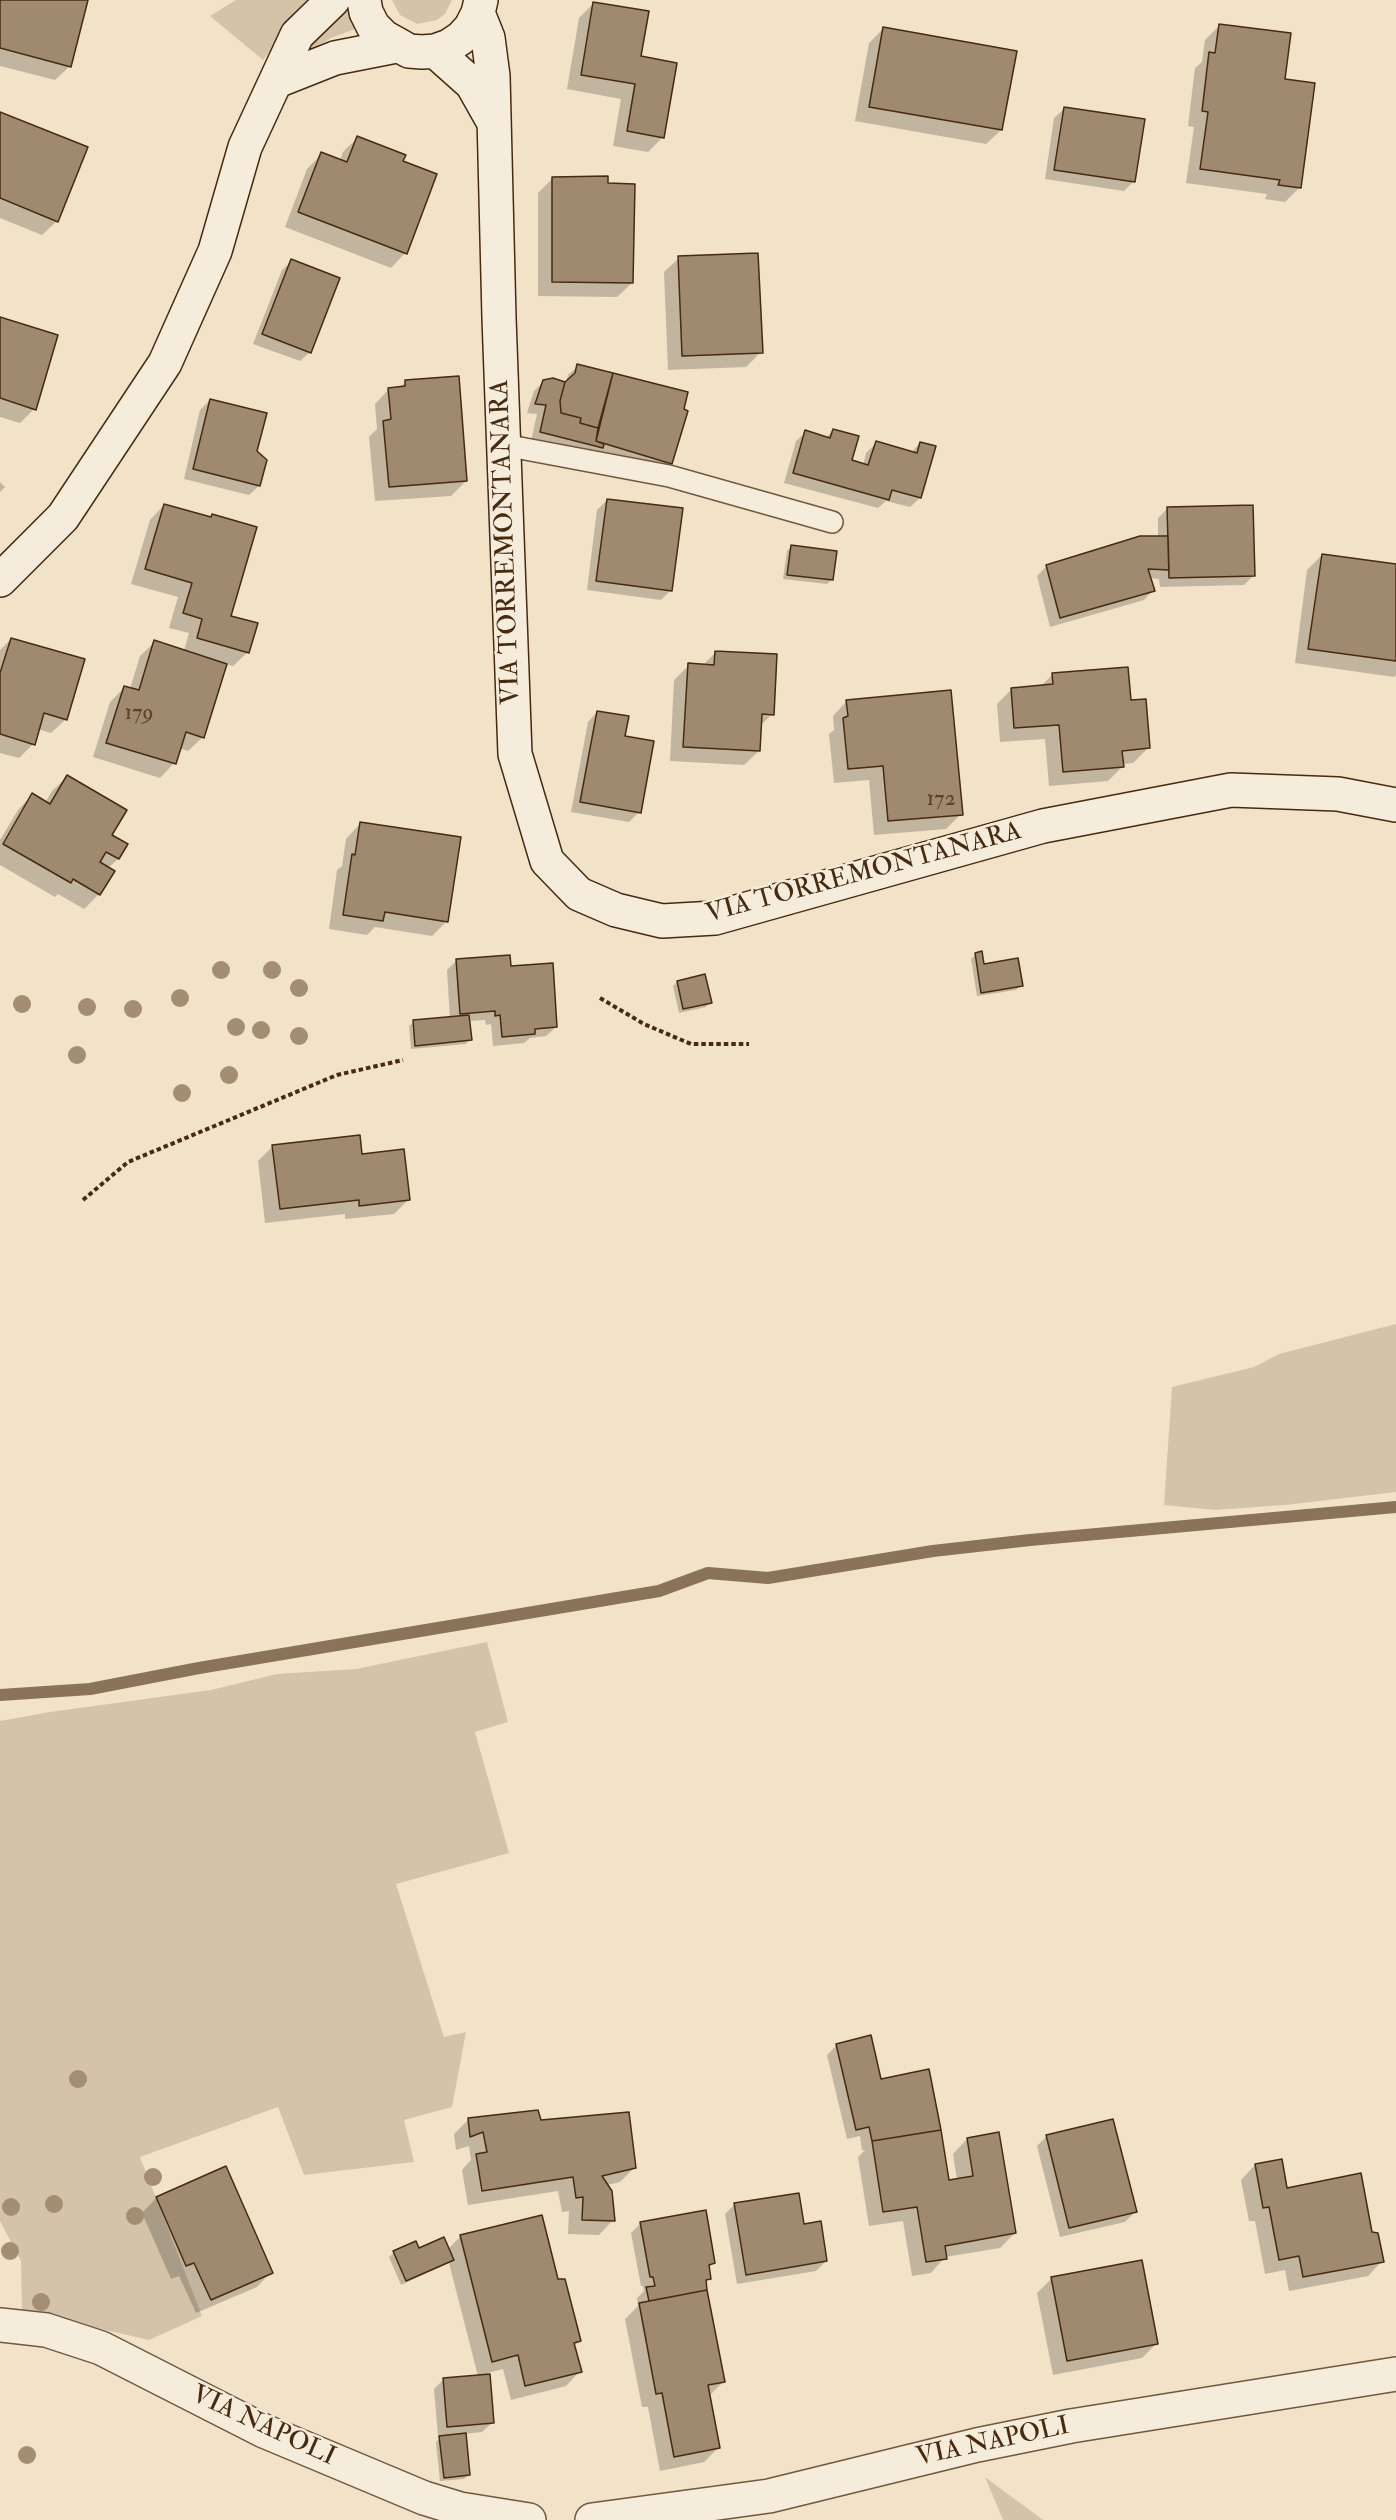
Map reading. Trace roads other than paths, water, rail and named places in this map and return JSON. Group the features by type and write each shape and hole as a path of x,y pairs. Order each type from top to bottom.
{"street":[{"path":"0,580 63,517 165,363 215,251 245,147 297,35 333,0"},
{"path":"364,0 366,12 373,26 396,46 409,51 435,51 461,38 480,7"},
{"name":"VIA TORREMONTANARA","path":"480,7 492,65 495,125 507,572 515,754 547,861 579,894 616,910 662,921 715,918 1043,826 1231,790 1338,794 1396,805"},
{"path":"277,81 335,58 396,46"},
{"path":"435,51 472,84 495,125"},
{"name":"VIA NAPOLI","path":"0,2325 46,2330 100,2348 264,2431 424,2498 460,2509 529,2520"},
{"name":"VIA NAPOLI","path":"592,2520 769,2496 977,2445 1059,2428 1396,2373"}],"lane":[{"path":"504,446 669,476 832,522"}],"waterway":[{"path":"0,1695 90,1689 199,1668 659,1591 708,1573 768,1578 933,1551 1030,1540 1396,1507"}]}
